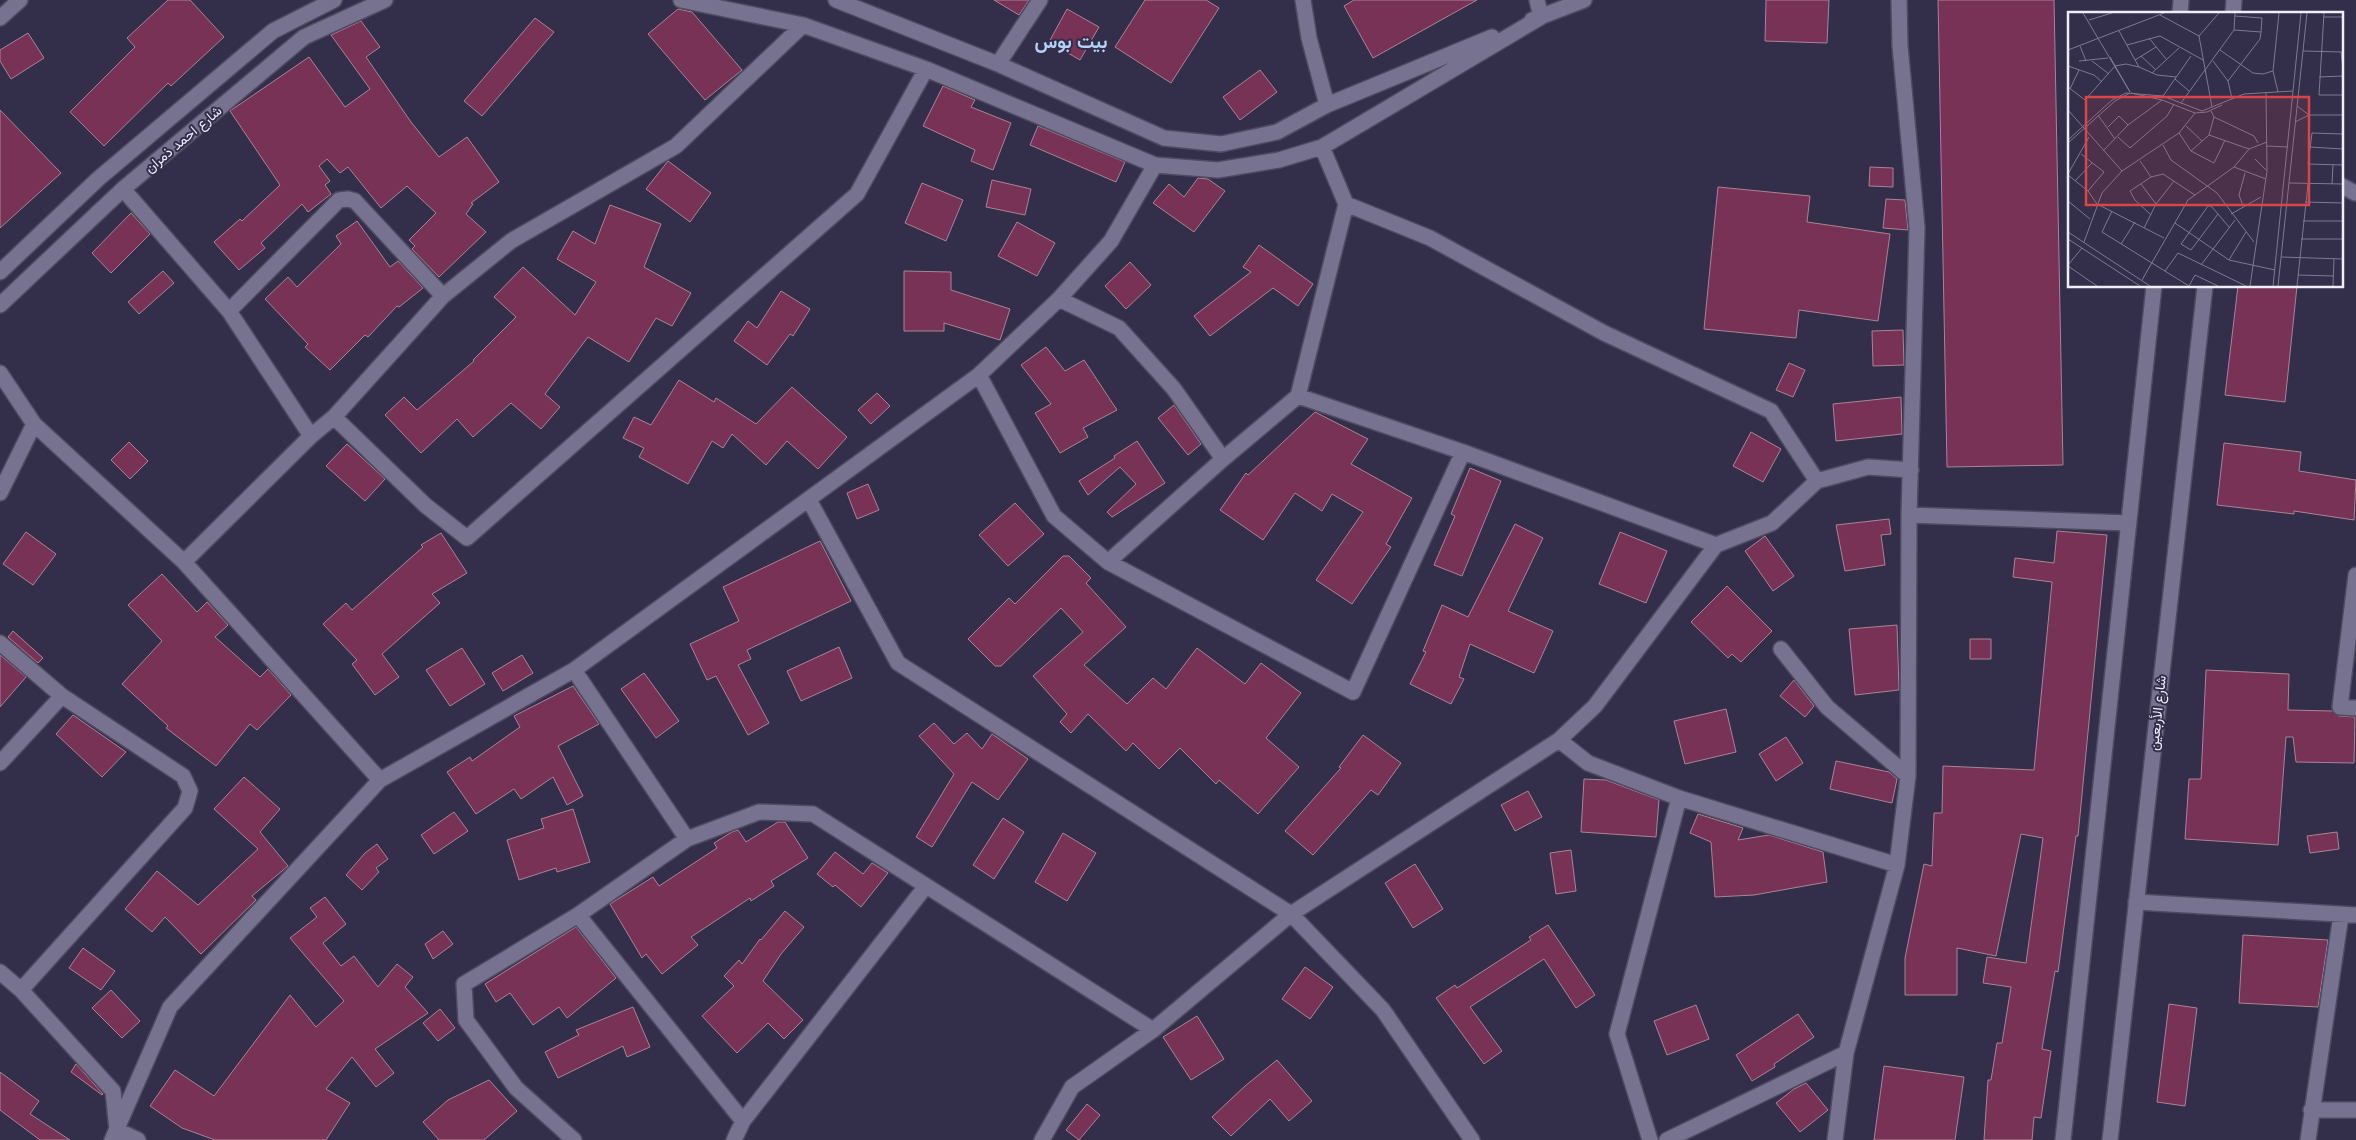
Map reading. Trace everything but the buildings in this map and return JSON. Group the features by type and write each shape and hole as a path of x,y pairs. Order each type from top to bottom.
{"street":[{"path":"0,18 20,0"},
{"name":"شارع احمد ذمران","path":"0,272 98,179 273,31 334,0"},
{"name":"شارع احمد ذمران","path":"0,305 123,189 304,37 385,0"},
{"path":"681,0 803,25 926,69 1155,164 1218,170 1279,160 1322,147 1541,17"},
{"path":"836,0 998,64 1164,138 1221,144 1277,132 1327,104 1584,0"},
{"path":"998,64 1040,0"},
{"path":"1303,0 1309,38 1327,104"},
{"path":"1537,0 1541,17"},
{"path":"1835,1140 1846,1054 1896,865 1908,776 1909,515 1917,227 1900,46 1899,0"},
{"path":"184,562 311,436 334,417 443,296 511,241 676,146 803,25"},
{"path":"334,417 425,505 467,538 857,194 926,69"},
{"path":"1108,562 1223,459 1298,396 1346,204 1322,147"},
{"path":"114,1135 170,1007 380,780 574,670 810,500 979,375 1059,299 1111,241 1155,164"},
{"path":"2344,187 2355,193 2344,196"},
{"path":"123,189 229,310 311,436"},
{"path":"229,310 339,200 348,199 354,201 443,296"},
{"path":"1346,204 1430,238 1604,333 1771,411 1817,481"},
{"path":"2063,1140 2154,288"},
{"name":"شارع الأربعين","path":"2110,1140 2206,288"},
{"path":"1059,299 1119,328 1174,389 1223,459"},
{"path":"0,373 34,424 184,562 380,780"},
{"path":"979,375 1054,516 1108,562 1354,692 1463,452"},
{"path":"1298,396 1463,452 1716,545"},
{"path":"0,494 34,424"},
{"path":"1042,1140 1072,1088 1153,1030 1291,914 1559,740 1595,706 1716,545 1772,523 1817,481 1868,467 1911,470"},
{"path":"810,500 898,663 1291,914 1383,1010 1472,1140"},
{"path":"1909,515 2128,523"},
{"path":"2356,575 2340,707 2356,708"},
{"path":"0,643 62,696 183,776 190,791 185,808 21,990"},
{"path":"1781,649 1827,707 1908,776"},
{"path":"574,670 687,838"},
{"path":"0,763 62,696"},
{"path":"1559,740 1588,763 1679,798 1896,865"},
{"path":"1650,1140 1617,1034 1679,798"},
{"path":"574,1140 516,1088 466,1020 464,984 578,915 687,838 759,812 813,814 1153,1030"},
{"path":"734,1140 743,1122 926,886"},
{"path":"2136,902 2356,915"},
{"path":"578,915 743,1122"},
{"path":"2308,1140 2341,915"},
{"path":"0,972 21,990 112,1091 114,1135"},
{"path":"1667,1140 1846,1054"},
{"path":"2311,1110 2356,1110"},
{"path":"114,1135 138,1140"}],"district":[{"name":"بيت بوس","path":"1071,41"}]}
